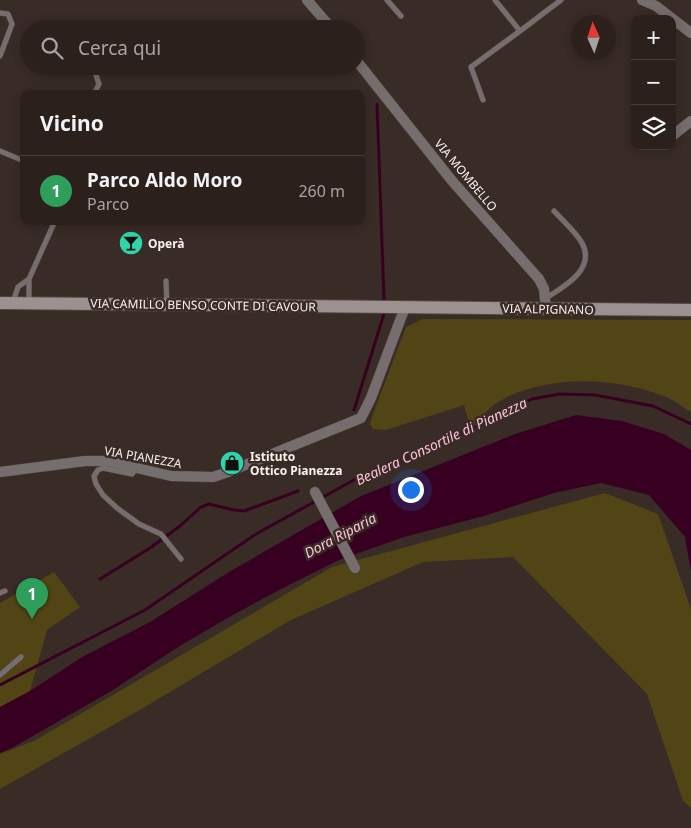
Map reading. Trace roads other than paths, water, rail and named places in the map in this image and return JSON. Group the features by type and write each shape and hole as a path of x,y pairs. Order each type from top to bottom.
{"street":[{"path":"307,0 324,20"},
{"path":"642,0 656,6 691,33"},
{"name":"VIA MOMBELLO","path":"365,71 453,182 539,279 544,289 546,303"},
{"path":"676,133 691,121"},
{"name":"VIA CAMILLO BENSO CONTE DI CAVOUR","path":"6,303 405,307"},
{"name":"VIA ALPIGNANO","path":"405,307 546,303 691,310"},
{"name":"VIA PIANEZZA","path":"0,472 85,461 107,461 171,476 213,477 360,418 371,398 405,307"},
{"path":"315,492 355,568"}],"lane":[{"path":"387,0 401,16"},
{"path":"495,0 520,31"},
{"path":"483,100 471,67 561,0"},
{"path":"0,13 8,14 12,24 0,56"},
{"path":"96,75 99,84 96,90"},
{"path":"0,151 20,159"},
{"path":"546,303 580,271 586,262 587,253 582,242 554,212"},
{"path":"29,303 29,279 53,225"},
{"path":"6,303 18,287 29,279"},
{"path":"166,280 167,306"},
{"path":"136,468 132,474 103,468 98,470 94,476 96,484 103,495 117,508 139,524 161,534 180,559"},
{"path":"0,675 21,657"}],"water":[{"name":"Dora Riparia","path":"576,415 622,421 664,434 691,450 691,572 685,537 649,495 601,483 554,493 484,516 404,537 339,560 231,616 178,647 113,690 0,753 0,707 30,691 82,657 150,622 229,572 361,496 515,434"}],"waterway":[{"path":"377,104 384,299"},
{"path":"354,410 384,312"},
{"name":"Bealera Consortile di Pianezza","path":"0,685 145,610 256,534 363,475 426,451 532,399 560,394 595,395 653,406 691,424"},
{"path":"100,579 150,548 180,526 201,507 209,504 244,511 298,491"}],"place":[{"name":"Operà","path":"131,243"},
{"name":"Istituto Ottico Pianezza","path":"232,463"},
{"name":"Parco Aldo Moro","path":"32,619"}]}
